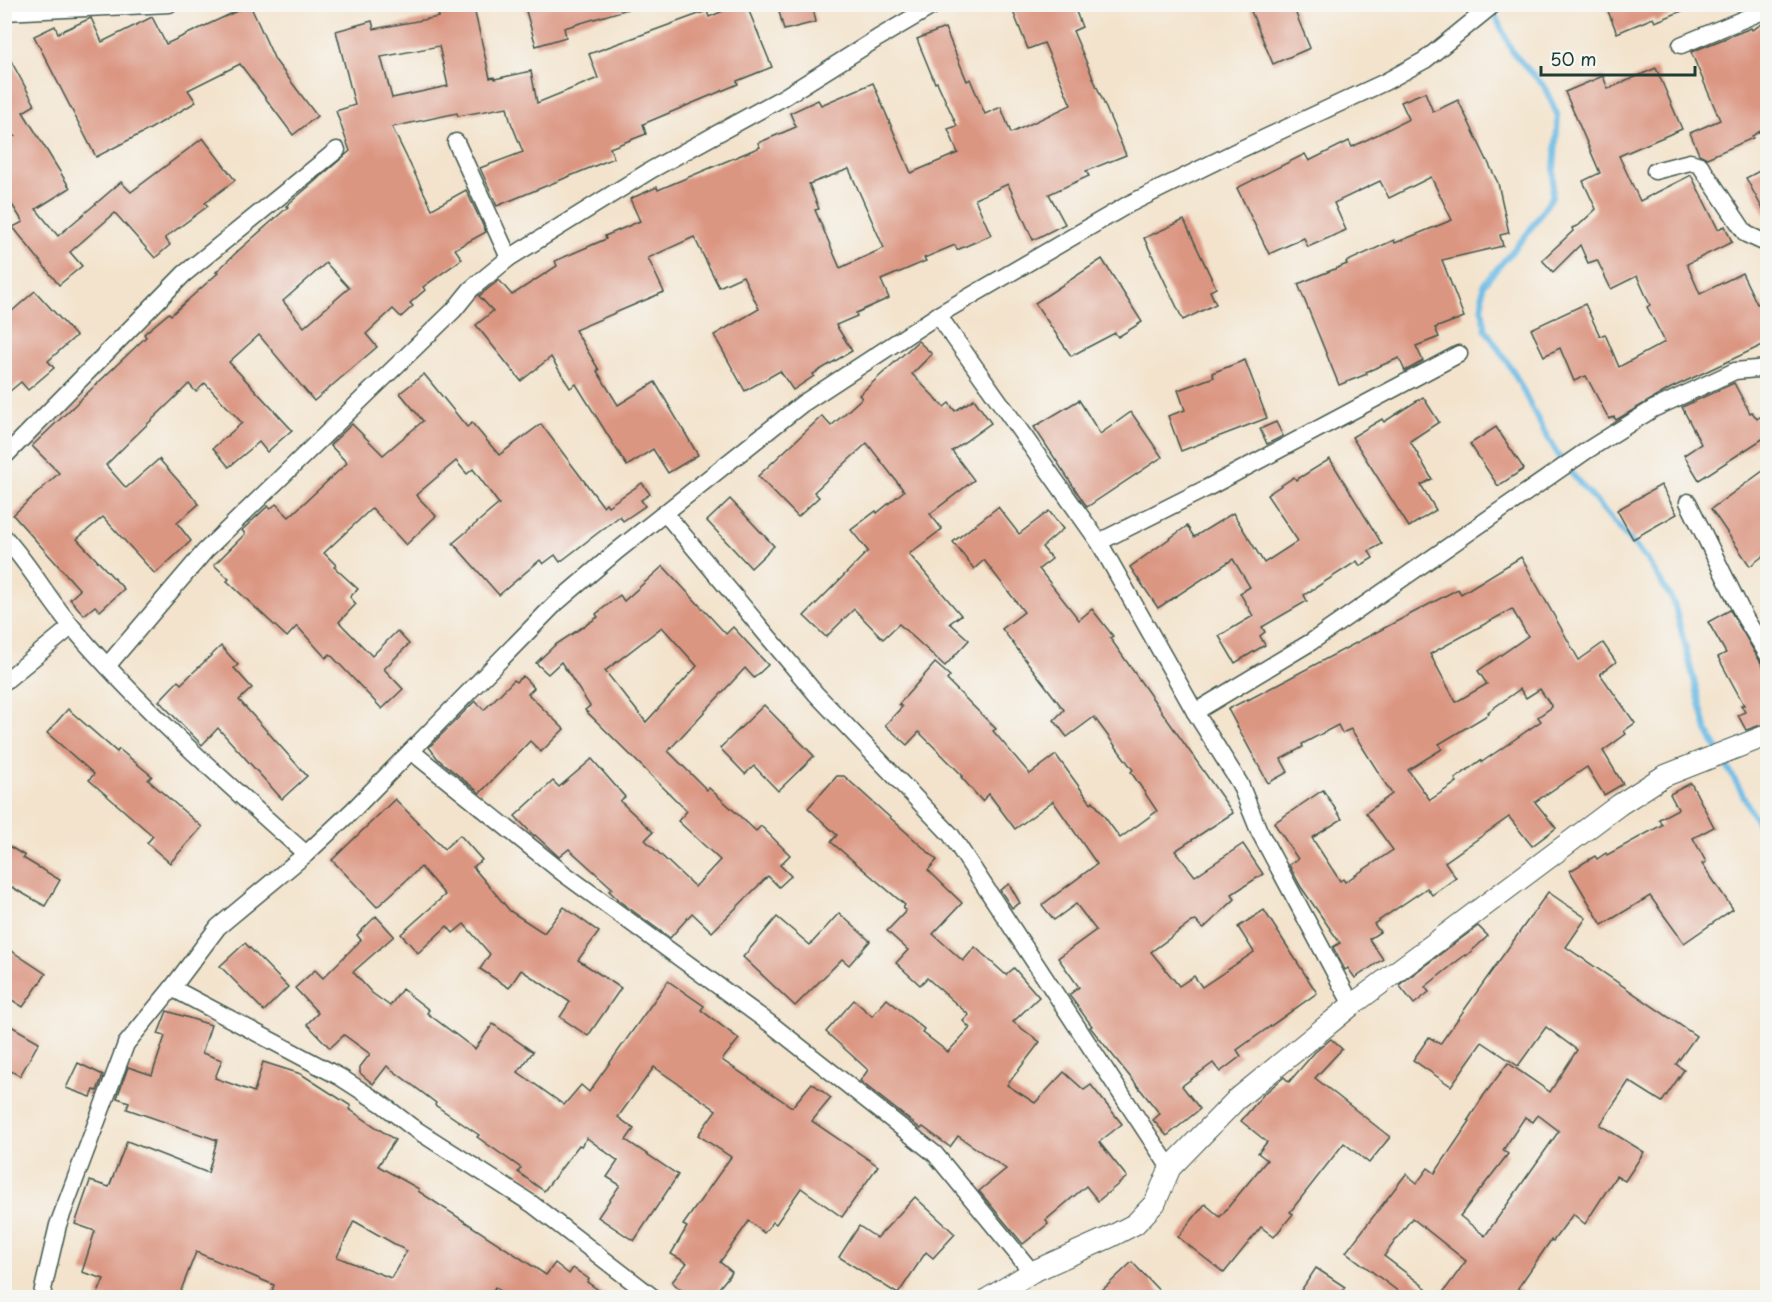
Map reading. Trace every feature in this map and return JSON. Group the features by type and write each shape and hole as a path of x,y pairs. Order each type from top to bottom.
{"street":[{"path":"12,9 169,4"},
{"path":"107,666 206,552 438,326 471,289 509,258 651,170 784,97 936,4"},
{"path":"42,1298 58,1225 126,1044 218,927 306,854 353,810 555,604 802,404 938,315 1129,204 1385,82 1425,60 1494,4"},
{"path":"1682,45 1767,9"},
{"path":"456,142 509,258"},
{"path":"4,457 184,274 337,150"},
{"path":"1655,171 1690,162 1700,165 1746,234 1767,244"},
{"path":"938,315 1099,542 1195,712 1240,784 1259,831 1352,1005"},
{"path":"1099,542 1207,488 1459,354"},
{"path":"1195,712 1311,642 1586,451 1653,409 1736,371 1767,368"},
{"path":"1688,502 1745,618 1767,656"},
{"path":"665,513 816,694 951,835 1170,1168"},
{"path":"4,537 71,627 107,666 225,781 306,854"},
{"path":"4,682 71,627"},
{"path":"989,1298 1032,1272 1135,1224 1155,1203 1170,1168 1236,1100 1352,1005 1618,804 1664,776 1767,735"},
{"path":"411,751 563,873 772,1025 935,1154 1032,1272"},
{"path":"172,988 340,1077 382,1104 412,1127 532,1204 654,1298"}],"building":[{"path":"437,4 473,4 490,78 495,79 531,71 537,103 598,78 589,54 707,11 709,17 740,4 746,4 772,67 737,81 738,84 643,124 646,134 610,148 614,158 497,206 480,168 523,152 507,107 458,116 457,113 392,127 432,209 466,190 486,232 455,249 462,259 423,287 425,290 410,303 413,306 401,317 393,309 366,334 377,347 314,401 259,335 229,362 292,430 267,452 259,442 229,467 213,448 242,423 205,383 196,392 189,384 106,465 126,488 159,459 199,504 177,523 191,541 155,574 103,517 77,539 124,589 100,611 95,606 84,615 70,599 80,590 13,515 59,473 32,446 146,337 144,334 169,313 171,315 288,207 286,206 350,151 336,111 355,105 336,31 372,21 374,29 439,17","holes":["439,46 448,86 392,98 381,57","326,263 349,288 304,327 283,301"]},
{"path":"524,4 628,4 628,9 564,28 566,37 536,46"},
{"path":"777,4 812,4 816,22 784,30"},
{"path":"1010,4 1073,4 1082,27 1073,31 1126,155 1086,171 1089,176 1049,194 1065,224 1033,240 1008,184 975,199 991,235 957,250 955,245 924,258 926,261 881,280 889,298 836,325 852,351 813,374 814,376 793,390 780,371 745,391 714,335 759,309 743,276 719,287 694,237 648,258 664,292 575,330 618,405 655,382 698,455 668,473 653,449 627,466 576,384 570,388 551,357 521,381 476,325 493,311 479,296 499,280 512,295 557,266 555,261 606,239 605,236 640,221 630,199 657,187 658,190 760,147 758,143 796,127 790,113 818,100 821,105 873,83 911,173 958,153 948,129 957,126 937,82 935,83 917,39 945,28 967,81 970,79 985,114 1001,107 1011,133 1071,105 1044,43 1028,49","holes":["849,169 884,248 840,268 815,210 819,209 809,184"]},
{"path":"1248,4 1292,4 1310,48 1273,64"},
{"path":"1605,4 1697,5 1655,22 1653,18 1617,33"},
{"path":"250,5 275,60 317,116 293,135 240,64 188,90 196,102 96,157 34,36 55,26 58,33 91,18 102,42 152,17 166,44"},
{"path":"1767,21 1767,127 1752,136 1753,138 1707,158 1699,154 1690,133 1720,120 1691,52 1751,28 1752,30"},
{"path":"4,48 35,105 23,112 70,188 36,209 58,236 121,182 131,192 203,138 235,180 205,203 208,206 165,238 170,245 155,258 115,213 70,252 82,266 59,285 13,227 23,222 4,192 4,142 15,136 7,122 4,123"},
{"path":"1656,68 1682,129 1619,156 1640,201 1691,175 1718,229 1725,226 1732,242 1687,264 1700,294 1742,273 1757,304 1762,302 1767,312 1767,343 1671,388 1616,420 1614,417 1609,419 1586,376 1574,381 1560,348 1544,356 1531,329 1585,304 1600,336 1605,334 1619,367 1665,342 1647,307 1650,305 1637,276 1611,289 1597,260 1588,263 1580,245 1553,272 1542,260 1573,231 1572,228 1579,225 1596,209 1583,181 1600,173 1565,92 1603,76 1608,89"},
{"path":"1425,92 1433,112 1458,100 1498,183 1509,233 1500,235 1503,246 1442,260 1464,317 1435,328 1439,337 1416,346 1423,361 1405,371 1399,358 1339,385 1298,284 1347,264 1346,262 1394,240 1395,243 1452,220 1431,177 1389,198 1380,181 1334,203 1346,230 1308,247 1304,238 1269,254 1237,188 1305,154 1309,161 1349,141 1352,147 1409,119 1401,102"},
{"path":"1767,167 1767,217 1746,178"},
{"path":"1184,220 1216,288 1210,291 1216,304 1183,320 1144,238"},
{"path":"1102,259 1142,322 1118,337 1115,333 1071,356 1035,303"},
{"path":"35,291 76,336 48,361 54,368 28,390 21,382 4,396 4,318"},
{"path":"918,341 932,354 912,374 944,407 949,403 955,411 974,399 991,423 952,451 974,480 930,514 942,529 909,554 961,615 950,623 969,640 945,666 899,624 883,639 854,609 826,637 804,616 868,551 851,530 904,491 867,443 814,492 819,497 798,517 758,476 822,416 831,426 862,398 859,395"},
{"path":"1245,360 1267,418 1181,451 1168,416 1185,410 1178,390 1214,377 1212,373"},
{"path":"424,374 467,427 472,423 499,455 541,424 603,506 606,503 608,506 642,483 650,494 641,500 645,506 623,521 620,516 560,562 555,555 543,564 540,560 499,595 453,543 499,504 473,469 467,474 456,461 416,495 436,516 406,545 372,508 324,553 336,565 334,567 358,589 350,597 356,604 339,622 372,656 397,631 409,644 384,669 403,689 382,709 330,654 326,658 297,626 287,637 227,581 229,579 214,565 245,534 242,530 268,506 270,509 276,504 289,517 347,463 330,445 352,424 383,455 423,421 400,393"},
{"path":"1734,383 1750,413 1752,412 1757,419 1767,412 1767,436 1699,480 1684,455 1701,444 1682,407"},
{"path":"1423,397 1439,422 1410,441 1432,479 1421,485 1436,510 1409,527 1352,437 1382,419 1384,422"},
{"path":"1079,400 1100,434 1131,412 1162,457 1087,507 1034,427"},
{"path":"1276,422 1283,436 1267,444 1260,429"},
{"path":"1496,427 1524,469 1498,486 1470,444"},
{"path":"1330,459 1382,544 1369,551 1373,558 1360,566 1357,561 1304,595 1307,601 1262,627 1265,632 1260,636 1265,645 1235,663 1219,636 1253,616 1240,593 1250,587 1233,559 1158,608 1130,567 1187,526 1194,537 1233,513 1264,563 1298,541 1267,495 1294,477 1296,480"},
{"path":"1767,468 1767,553 1750,566 1711,509"},
{"path":"1661,485 1677,514 1633,539 1617,510"},
{"path":"730,499 774,546 751,568 707,521"},
{"path":"998,507 1019,534 1049,511 1063,529 1042,547 1052,559 1039,569 1079,620 1092,609 1113,636 1110,638 1233,813 1175,851 1195,876 1243,844 1263,874 1232,894 1235,899 1203,929 1196,921 1192,922 1151,952 1179,986 1194,976 1202,987 1254,952 1238,927 1264,910 1317,993 1237,1050 1241,1056 1220,1072 1213,1063 1182,1086 1200,1109 1167,1136 1153,1120 1160,1114 1090,1027 1092,1026 1069,995 1079,987 1058,958 1096,930 1076,904 1054,920 1042,905 1097,864 1053,801 1015,829 989,794 982,801 961,777 963,776 919,732 907,745 885,725 902,707 899,704 935,663 950,676 947,680 996,729 993,731 1030,774 1056,755 1120,838 1157,811 1131,772 1133,770 1094,717 1067,737 1054,720 1064,710 1002,629 1024,612 984,560 974,569 953,542"},
{"path":"1521,557 1579,660 1603,643 1616,662 1600,674 1635,723 1624,731 1626,734 1603,751 1623,784 1604,795 1587,767 1535,802 1556,828 1532,846 1509,817 1445,862 1456,878 1432,895 1427,888 1374,924 1380,932 1369,939 1383,959 1355,978 1348,968 1345,970 1333,947 1340,943 1301,887 1289,865 1298,859 1274,823 1323,790 1342,819 1312,838 1340,881 1343,879 1345,882 1393,850 1366,813 1392,794 1351,729 1342,733 1338,725 1302,744 1303,747 1281,759 1288,772 1268,783 1228,709 1458,589 1461,594","holes":["1512,609 1528,636 1478,671 1487,684 1456,702 1430,654","1520,689 1526,698 1540,689 1552,707 1538,717 1541,721 1482,762 1481,760 1455,779 1457,782 1430,800 1408,770 1442,749 1439,744 1489,714 1488,712"]},
{"path":"663,566 726,634 733,627 768,665 754,678 745,668 668,751 707,790 709,788 756,831 761,826 790,855 780,865 791,876 779,887 768,876 712,932 692,913 670,938 622,903 609,891 612,888 569,849 559,857 515,816 553,781 559,787 592,759 625,797 620,801 653,832 645,840 695,887 720,860 678,821 687,811 585,710 590,706 561,662 548,674 536,663 555,645 598,617 596,614 620,595 624,601","holes":["662,627 697,666 646,722 605,671"]},
{"path":"1730,610 1767,673 1767,723 1746,730 1738,715 1745,712 1741,705 1744,705 1718,657 1726,653 1708,622"},
{"path":"221,646 238,665 234,668 252,688 239,700 307,776 282,799 218,728 202,745 159,701 178,681 181,684"},
{"path":"523,676 534,688 528,694 564,729 541,752 530,741 480,793 438,759 429,747 475,701 484,710 514,680 516,682"},
{"path":"764,705 814,756 778,791 754,766 745,774 720,748"},
{"path":"68,709 117,752 119,749 152,776 148,780 202,827 170,863 147,843 153,836 89,780 94,774 47,733"},
{"path":"837,776 844,776 937,860 928,870 962,903 933,934 963,961 975,947 1006,975 1014,968 1039,997 1013,1022 1040,1042 1007,1085 1035,1103 1064,1072 1084,1090 1091,1085 1122,1124 1099,1142 1127,1177 1098,1201 1086,1186 1046,1220 1048,1224 1023,1244 979,1191 1006,1169 958,1136 950,1147 923,1127 921,1129 860,1081 868,1070 826,1032 854,1000 872,1016 887,999 924,1029 922,1032 948,1052 970,1028 963,1021 969,1015 927,978 920,985 896,963 908,950 887,931 906,911 903,908 905,905 831,842 837,835 808,808"},
{"path":"1691,783 1714,827 1693,838 1706,862 1702,864 1733,909 1684,943 1650,896 1602,925 1570,871 1595,856 1597,859 1606,853 1607,855 1662,825 1659,819 1678,809 1670,794"},
{"path":"395,799 444,849 460,835 482,860 473,867 510,911 544,933 564,907 599,932 578,960 621,988 588,1036 560,1017 570,1002 521,970 509,988 480,969 490,954 464,924 453,933 447,926 418,953 401,934 445,895 421,867 377,907 332,860"},
{"path":"4,843 25,856 23,858 60,880 45,906 6,884 4,886"},
{"path":"1009,884 1020,903 1012,908 1000,890"},
{"path":"1548,892 1586,918 1566,947 1696,1036 1676,1064 1684,1070 1662,1102 1629,1081 1600,1125 1644,1152 1625,1181 1616,1176 1585,1224 1573,1214 1553,1241 1551,1240 1518,1288 1532,1298 1439,1298 1407,1298 1346,1252 1406,1174 1417,1183 1428,1168 1435,1173 1470,1121 1468,1120 1484,1095 1508,1063 1550,1092 1577,1050 1546,1027 1518,1066 1482,1042 1451,1086 1413,1060 1429,1037 1440,1044","holes":["1538,1115 1559,1131 1485,1236 1460,1216 1508,1154 1503,1150 1525,1117 1533,1122","1412,1218 1466,1261 1439,1298 1384,1256"]},
{"path":"839,913 870,941 849,965 842,959 795,1006 743,957 777,917 810,945"},
{"path":"376,916 394,936 353,972 372,993 390,1006 402,989 429,1010 427,1013 475,1049 493,1024 533,1052 518,1072 564,1105 581,1085 589,1092 668,981 704,1006 701,1010 739,1039 722,1060 792,1107 812,1083 831,1098 812,1121 878,1166 842,1217 801,1188 776,1224 773,1222 764,1233 749,1221 720,1262 732,1272 711,1298 675,1298 681,1290 672,1282 687,1263 671,1254 687,1227 683,1225 731,1157 698,1135 716,1110 654,1067 618,1117 634,1129 626,1140 678,1175 634,1241 598,1217 620,1185 607,1177 618,1161 587,1138 581,1146 579,1145 544,1191 518,1172 521,1168 477,1137 479,1135 435,1105 436,1103 387,1066 373,1084 360,1073 360,1067 370,1054 344,1035 330,1048 307,1024 318,1013 295,988 315,970 323,978 361,940 357,935"},
{"path":"1478,926 1488,936 1425,987 1429,992 1414,1004 1399,985"},
{"path":"245,943 288,987 264,1011 220,966"},
{"path":"4,946 46,974 23,1007 4,995"},
{"path":"167,1011 211,1025 202,1053 222,1060 215,1078 254,1092 263,1062 301,1074 351,1106 349,1109 395,1140 378,1166 419,1189 418,1191 546,1275 555,1263 569,1274 573,1268 589,1279 587,1282 610,1298 510,1298 495,1287 488,1298 270,1298 274,1285 196,1252 178,1298 96,1298 104,1279 82,1272 95,1231 75,1224 90,1181 109,1187 127,1141 208,1173 217,1140 127,1109 129,1102 117,1098 128,1067 152,1075 165,1036 158,1034","holes":["354,1221 407,1251 391,1278 337,1257"]},
{"path":"4,1022 39,1042 20,1076 4,1067"},
{"path":"1331,1039 1342,1049 1315,1078 1390,1137 1369,1163 1344,1143 1290,1212 1293,1214 1274,1237 1261,1227 1224,1273 1178,1237 1205,1204 1220,1217 1267,1160 1258,1153 1267,1142 1241,1121 1263,1095 1284,1077 1289,1082 1315,1052"},
{"path":"78,1063 103,1075 97,1091 94,1090 91,1097 66,1088"},
{"path":"915,1197 955,1234 933,1258 926,1252 898,1294 839,1257 859,1226 877,1238"},
{"path":"1132,1262 1166,1298 1094,1298"},
{"path":"1316,1268 1345,1287 1339,1298 1296,1298"}],"waterway":[{"path":"1491,7 1513,53 1544,86 1558,116 1552,197 1527,234 1483,285 1482,309 1486,330 1513,371 1565,466 1648,561 1674,603 1707,731 1768,845"}]}
